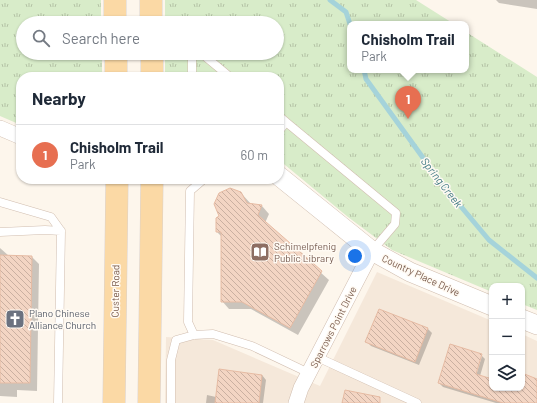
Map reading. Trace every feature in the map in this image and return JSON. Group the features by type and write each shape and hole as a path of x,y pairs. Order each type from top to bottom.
{"main road":[{"path":"115,0 115,16"},
{"path":"151,0 151,16"},
{"path":"116,60 116,72"},
{"path":"152,60 152,72"},
{"name":"Custer Road","path":"114,403 117,184"},
{"path":"149,403 152,184"}],"street":[{"path":"0,128 16,135"},
{"name":"Country Place Drive","path":"284,180 372,251 410,272 489,305"},
{"name":"Sparrows Point Drive","path":"296,403 317,357 372,251"},
{"path":"525,320 537,325"}],"lane":[{"path":"192,60 192,72"},
{"path":"209,60 224,72"},
{"path":"284,121 396,213 395,224 372,251"},
{"path":"194,335 188,322 190,191 198,184"},
{"path":"0,202 51,217 60,231 58,403"},
{"path":"0,232 45,230 60,231"},
{"path":"171,403 171,360 176,340 194,335 213,334 252,346 309,373"},
{"path":"317,357 417,403"}],"shaded area":[{"path":"377,272 489,320 489,391 525,391 525,335 537,341 537,403 165,403 166,337 213,340 320,386"}],"green space":[{"path":"0,0 101,0 101,16 16,16 16,60 102,60 102,72 16,72 16,123 0,116"},
{"path":"165,0 416,0 449,21 347,21 347,73 469,73 469,34 537,77 537,310 525,305 525,283 489,283 489,291 392,250 348,217 284,164 284,72 165,72 165,60 284,60 284,16 165,16"}],"building":[{"name":"Schimelpfenig Public Library","path":"230,188 241,192 247,203 262,205 258,215 322,271 290,328 242,302 221,302 221,232 216,232 216,218 219,216 214,204 219,193"},
{"name":"Plano Chinese Alliance Church","path":"0,255 32,256 30,383 0,383"},
{"path":"379,309 428,328 415,362 365,342"},
{"path":"450,344 482,354 476,374 489,378 489,391 525,391 525,374 537,379 537,403 503,403 438,383"},
{"path":"219,369 262,375 259,403 215,403"},
{"path":"345,390 380,397 380,403 342,403"}],"waterway":[{"name":"Spring Creek","path":"330,0 346,12 349,21"},
{"name":"Spring Creek","path":"365,73 366,79 442,184 489,240 537,278"}],"place":[{"name":"Chisholm Trail","path":"408,119"},
{"name":"Schimelpfenig Public Library","path":"260,252"},
{"name":"Plano Chinese Alliance Church","path":"15,319"}]}
